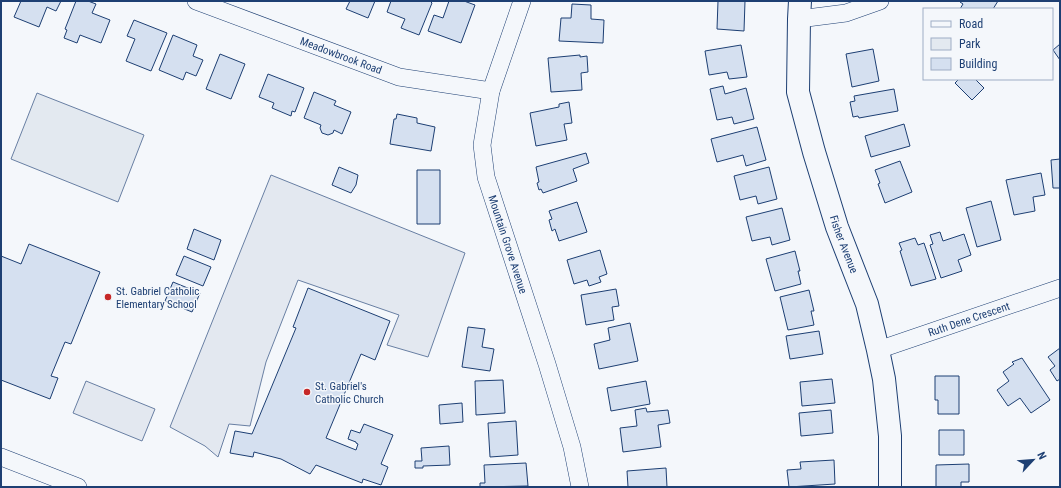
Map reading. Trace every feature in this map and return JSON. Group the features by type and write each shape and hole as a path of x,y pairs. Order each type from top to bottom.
{"street":[{"name":"Meadowbrook Road","path":"196,1 399,77 491,91"},
{"name":"Mountain Grove Avenue","path":"522,1 491,91 482,145 486,177 572,446 580,487"},
{"path":"800,10 846,13 880,1"},
{"name":"Fisher Avenue","path":"800,10 798,92 814,152 837,227 867,304 878,350 884,379 890,436 890,487"},
{"name":"Ruth Dene Crescent","path":"878,350 1060,288"},
{"path":"1,457 78,487"}],"green space":[{"path":"37,93 144,135 118,202 11,159"}],"shaded area":[{"path":"271,175 465,253 428,357 387,345 399,315 298,280 266,362 250,426 229,424 218,457 205,446 170,427"},
{"path":"86,381 155,409 142,441 73,413"}],"building":[{"path":"21,1 61,1 56,11 47,7 39,27 14,17"},
{"path":"76,1 88,1 96,4 92,13 110,20 101,43 80,35 77,43 64,38 67,30 65,29"},
{"path":"350,1 375,1 368,18 346,9"},
{"path":"391,1 430,1 432,3 419,35 401,28 405,19 387,12"},
{"path":"449,1 464,1 475,5 461,43 428,31 434,15 443,18"},
{"path":"718,1 745,1 744,31 717,29"},
{"path":"998,1 994,8 961,8 963,4 960,2"},
{"path":"572,4 591,5 591,19 604,20 603,43 559,41 561,18 571,18"},
{"path":"134,20 167,33 151,71 126,61 135,39 127,36"},
{"path":"173,35 197,45 193,56 203,60 196,76 186,72 183,80 159,70"},
{"path":"1060,44 1060,60 1053,50"},
{"path":"741,45 747,77 729,79 727,72 709,75 705,51"},
{"path":"873,49 879,81 852,87 846,54"},
{"path":"220,54 245,64 231,99 206,89"},
{"path":"580,55 580,57 587,56 588,72 581,73 582,90 551,92 548,58"},
{"path":"268,74 304,88 295,112 292,111 291,116 272,108 274,103 259,97"},
{"path":"958,80 976,80 984,88 972,100 955,83"},
{"path":"723,86 725,94 746,88 754,119 734,124 732,117 717,120 710,89"},
{"path":"894,89 898,111 859,118 858,116 853,117 850,102 855,101 854,96"},
{"path":"314,92 336,101 334,105 351,112 342,134 334,130 333,133 328,135 322,133 320,128 321,125 304,118"},
{"path":"569,102 572,123 564,124 567,140 536,146 530,113 559,107 559,104"},
{"path":"397,114 417,118 417,123 435,127 431,151 390,144 394,119 396,119"},
{"path":"904,124 910,146 871,157 865,136"},
{"path":"757,127 766,160 746,166 743,155 717,162 711,139"},
{"path":"586,153 589,163 573,169 577,181 543,193 541,189 539,190 536,167"},
{"path":"1060,159 1060,188 1053,188 1051,160"},
{"path":"900,161 912,192 885,203 875,170"},
{"path":"339,167 358,175 356,185 351,193 332,185"},
{"path":"769,167 777,199 758,204 756,196 740,200 734,176"},
{"path":"417,170 440,170 440,224 417,224"},
{"path":"1041,173 1045,195 1033,197 1035,211 1014,215 1006,180"},
{"path":"991,201 1001,240 977,247 966,208"},
{"path":"577,202 587,232 559,241 555,229 552,231 549,220 552,219 549,211"},
{"path":"782,208 790,240 772,245 770,237 752,241 746,217"},
{"path":"194,229 221,240 214,260 187,249"},
{"path":"940,232 943,241 964,234 971,255 958,260 962,271 941,278 930,245 933,244 930,235"},
{"path":"915,238 918,245 924,243 936,279 911,286 899,243"},
{"path":"29,244 100,272 71,344 65,342 51,376 58,378 50,399 1,380 1,256 21,264"},
{"path":"600,250 607,274 599,277 601,282 589,286 587,280 574,284 567,260"},
{"path":"795,251 800,271 798,271 801,284 775,291 766,259"},
{"path":"184,256 211,267 203,286 176,275"},
{"path":"173,282 200,293 192,312 165,301"},
{"name":"St. Gabriel's Catholic Church","path":"308,288 390,321 375,360 361,354 326,438 356,450 358,444 348,439 351,430 360,433 364,424 393,435 381,464 388,467 381,485 363,479 362,483 316,465 310,474 281,459 254,452 253,457 230,453 235,431 252,434 296,328 293,327"},
{"path":"616,289 619,306 612,307 614,320 586,325 581,295"},
{"path":"809,290 814,311 811,311 814,325 788,330 780,297"},
{"path":"630,323 638,361 599,369 594,344 610,340 608,328"},
{"path":"468,327 485,329 482,347 494,349 490,371 462,367"},
{"path":"819,331 823,354 790,359 786,336"},
{"path":"1060,348 1060,379 1057,381 1050,370 1055,366 1048,357"},
{"path":"1022,358 1050,400 1031,413 1020,398 1008,406 997,390 1009,381 1003,372 1014,364 1012,362"},
{"path":"935,376 959,376 959,414 938,414 938,400 935,400"},
{"path":"832,379 835,403 802,406 800,382"},
{"path":"503,380 505,413 476,415 475,381"},
{"path":"646,381 650,404 611,411 607,388"},
{"path":"462,403 463,422 440,424 439,405"},
{"path":"646,408 647,412 668,410 670,423 658,425 661,447 623,452 620,428 637,426 635,410"},
{"path":"831,410 833,433 801,436 799,413"},
{"path":"516,421 518,455 490,457 488,423"},
{"path":"939,430 964,430 964,455 939,455"},
{"path":"449,446 450,465 423,466 423,468 415,468 415,461 422,461 421,448"},
{"path":"834,460 835,484 789,487 787,470 801,469 800,462"},
{"path":"526,463 528,486 480,487 480,483 485,483 484,465"},
{"path":"969,464 969,482 961,482 961,487 936,487 936,465"},
{"path":"666,468 667,487 628,487 627,471"}],"place":[{"name":"St. Gabriel Catholic Elementary School","path":"108,297"},
{"name":"St. Gabriel's Catholic Church","path":"307,392"}]}
